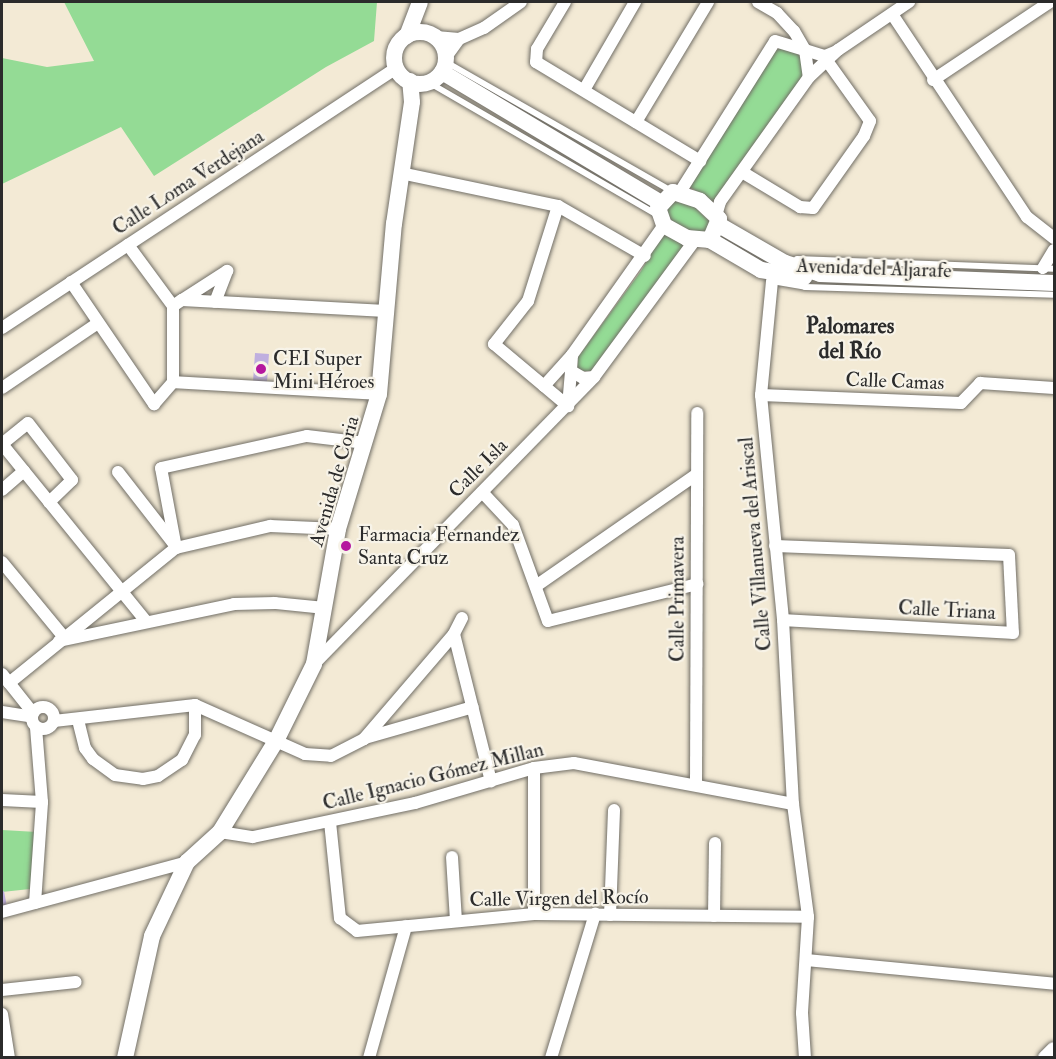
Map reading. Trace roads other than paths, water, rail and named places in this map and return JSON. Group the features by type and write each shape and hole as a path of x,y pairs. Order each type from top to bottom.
{"main road":[{"path":"420,3 444,64 428,82 410,81 397,68 397,46 407,36 420,3"},
{"path":"407,36 433,36"},
{"name":"Avenida del Aljarafe","path":"444,64 668,205 703,241 761,270 794,276 820,274 1054,283"},
{"name":"Avenida de Coria","path":"187,862 220,832 276,741 314,664 338,529 366,443 379,394 401,173 412,102 410,81"},
{"name":"Avenida del Aljarafe","path":"668,205 700,201 718,220 785,263 820,274"},
{"path":"703,241 718,220"},
{"path":"125,1058 152,936 187,862"},
{"path":"1046,1058 1054,1050"}],"street":[{"path":"433,36 459,39 484,28 521,2"},
{"path":"565,2 534,56 536,62 700,161"},
{"path":"584,90 635,2"},
{"path":"636,122 708,2"},
{"path":"758,2 777,13 794,31 804,50 809,77"},
{"path":"775,40 825,56 838,50 909,2"},
{"path":"933,80 1052,2"},
{"path":"544,386 572,356 645,256 668,205 700,161 775,40 779,28 777,13"},
{"path":"892,14 933,80 1027,217 1054,238"},
{"path":"444,64 459,39"},
{"path":"718,220 720,202 809,77 838,50"},
{"path":"742,172 800,207 813,208 864,136 870,122 827,61"},
{"name":"Calle Loma Verdejana","path":"2,328 397,68"},
{"path":"401,173 558,206 645,256"},
{"path":"558,206 528,301 495,344 568,406"},
{"name":"Calle Isla","path":"314,664 568,406 703,241"},
{"path":"71,282 154,404 172,382 177,303 128,244"},
{"path":"1049,269 1054,250"},
{"path":"177,303 227,271 215,302"},
{"name":"Calle Villanueva del Ariscal","path":"772,281 761,395 783,620 793,804"},
{"path":"177,303 215,302 386,311"},
{"path":"2,388 98,323"},
{"path":"568,406 572,356"},
{"path":"571,371 583,378 594,377"},
{"path":"172,382 379,394"},
{"name":"Calle Camas","path":"761,395 961,403 980,384 1054,388"},
{"name":"Calle Primavera","path":"696,785 698,413"},
{"path":"49,501 72,480 28,423 2,444 146,621"},
{"path":"176,548 161,468 307,436 366,443"},
{"path":"2,490 24,471"},
{"path":"118,472 176,548"},
{"path":"536,586 697,474"},
{"path":"482,492 513,525 548,621 697,584"},
{"path":"34,719 46,707 54,714 54,721 47,729 34,719 5,679 176,548 270,526 338,529"},
{"name":"Calle Triana","path":"775,546 1009,555 1012,633 783,620"},
{"path":"2,562 60,638"},
{"path":"60,638 234,604 275,603 324,608"},
{"path":"364,739 453,634 462,618"},
{"path":"453,634 491,781"},
{"path":"54,721 195,705 305,754 331,756 364,739 473,707"},
{"path":"78,720 85,748 93,759 115,775 143,779 158,776 182,760 195,735 195,705"},
{"path":"2,712 34,719"},
{"path":"34,719 42,802 35,903"},
{"name":"Calle Ignacio Gómez Millan","path":"220,832 253,837 330,822 534,768 574,764 793,804"},
{"path":"534,768 534,914"},
{"path":"2,800 42,802"},
{"path":"793,804 808,917 802,1013 805,1058"},
{"path":"610,915 614,810"},
{"name":"Calle Virgen del Rocío","path":"330,822 340,918 357,931 534,914 808,917"},
{"path":"714,916 715,843"},
{"path":"452,857 456,921"},
{"path":"2,912 187,862"},
{"path":"551,1058 595,914"},
{"path":"369,1058 406,926"},
{"path":"807,960 1054,984"},
{"path":"2,990 76,981"},
{"path":"2,1014 9,1058"}],"lane":[{"name":"Avenida del Aljarafe","path":"428,82 668,205"},
{"name":"Avenida del Aljarafe","path":"718,220 794,259 1049,269"},
{"name":"Avenida del Aljarafe","path":"703,241 772,281 805,287 1054,296"}],"place":[{"name":"CEI Super Mini Héroes","path":"261,369"},
{"name":"Farmacia Fernandez Santa Cruz","path":"346,546"}],"district":[{"name":"Palomares del Río","path":"850,338"}]}
